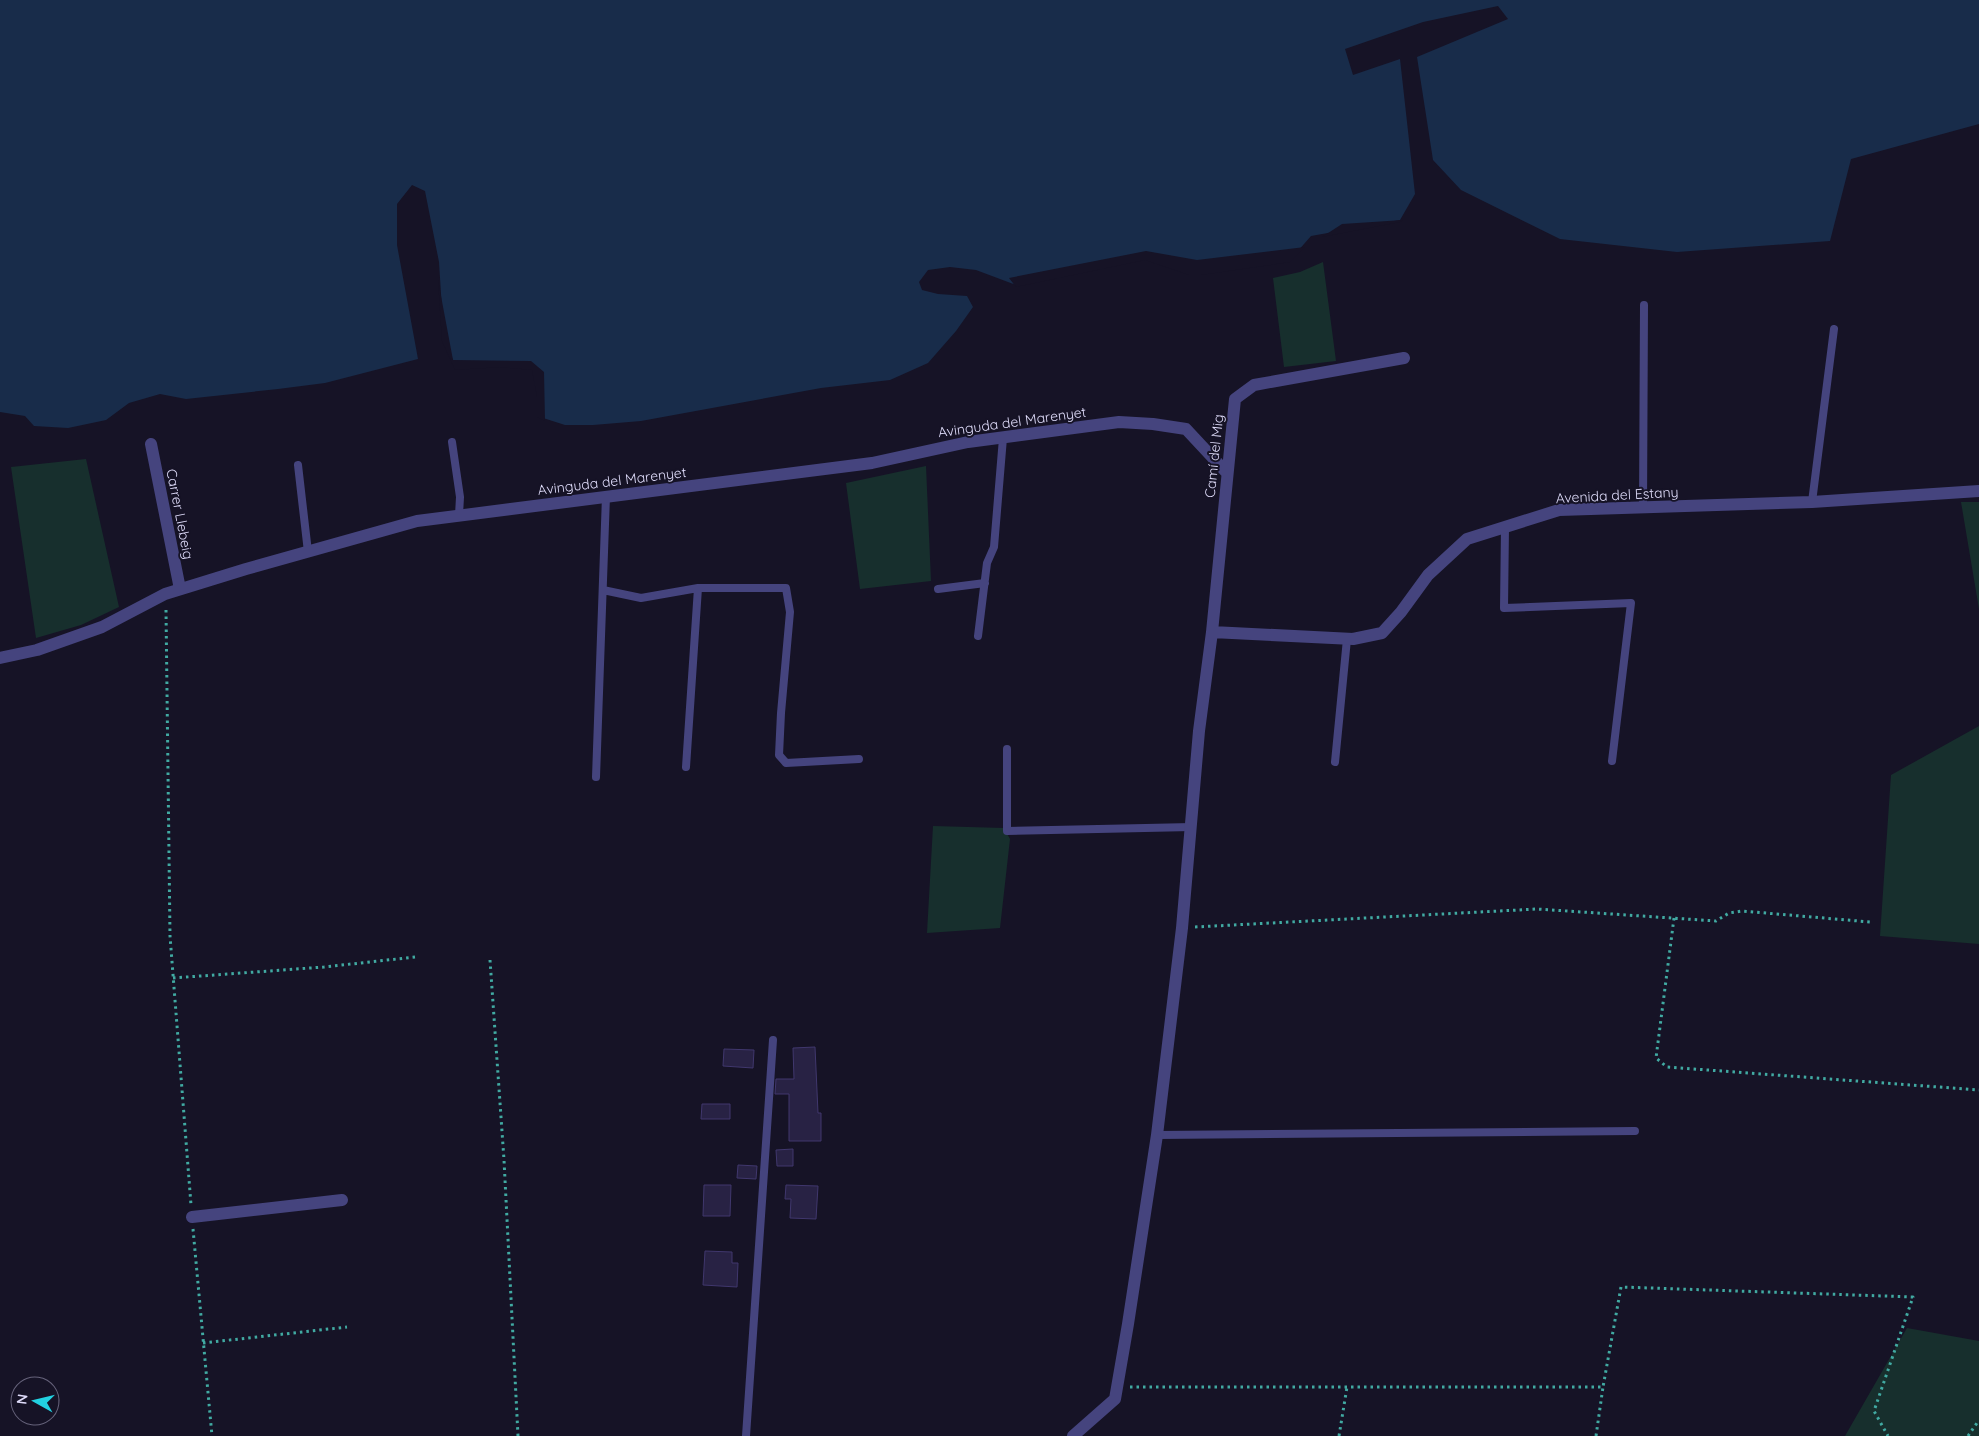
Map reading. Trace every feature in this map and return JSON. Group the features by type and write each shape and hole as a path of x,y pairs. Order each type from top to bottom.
{"street":[{"name":"Camí del Mig","path":"1073,1436 1116,1399 1157,1136 1182,928 1199,731 1212,632 1235,399 1254,385 1404,358"},
{"name":"Avinguda del Marenyet","path":"0,658 37,650 102,627 165,594 417,521 872,463 968,442 1118,422 1153,424 1186,429 1227,473"},
{"name":"Carrer Llebeig","path":"151,444 180,590"},
{"name":"Avenida del Estany","path":"1212,632 1348,639 1382,633 1401,612 1428,576 1467,539 1559,510 1812,502 1979,491"},
{"path":"192,1216 342,1200"}],"lane":[{"path":"1643,508 1644,305"},
{"path":"1812,502 1834,329"},
{"path":"978,636 987,563 994,548 1003,438"},
{"path":"452,442 460,497 459,515"},
{"path":"298,465 308,552"},
{"path":"596,777 606,496"},
{"path":"1505,527 1504,608 1631,603 1612,761"},
{"path":"938,589 985,583"},
{"path":"604,590 641,598 698,588 786,588 790,612 779,755 786,763 859,759"},
{"path":"686,767 698,588"},
{"path":"1335,762 1348,639"},
{"path":"1006,749 1007,831 1192,828"},
{"path":"746,1436 773,1040"},
{"path":"1157,1136 1635,1130"}],"path":[{"path":"165,594 170,936 192,1216 212,1436"},
{"path":"1182,928 1537,909 1716,921 1729,913 1742,911 1870,922"},
{"path":"1674,918 1656,1058 1667,1068 1979,1090"},
{"path":"173,978 324,967 414,957"},
{"path":"490,960 504,1160 518,1436"},
{"path":"1596,1436 1621,1287 1913,1297 1874,1411 1888,1436"},
{"path":"203,1343 347,1326"},
{"path":"1117,1387 1603,1387"},
{"path":"1339,1436 1347,1387"},
{"path":"1968,1436 1979,1420"}],"green space":[{"path":"1323,262 1336,361 1284,367 1273,278 1300,272"},
{"path":"86,459 119,607 81,625 36,638 11,467"},
{"path":"926,466 931,581 860,589 846,483"},
{"path":"1961,502 1979,502 1979,609"},
{"path":"1979,726 1979,944 1880,936 1891,775"},
{"path":"933,826 1004,828 1010,839 1000,928 927,933"},
{"path":"1907,1328 1979,1341 1979,1436 1845,1436"}],"water":[{"path":"0,0 1979,0 1979,124 1851,159 1830,241 1677,252 1560,239 1461,190 1433,160 1417,57 1508,19 1498,6 1423,22 1345,49 1353,75 1400,59 1415,194 1400,220 1311,236 1290,260 1192,274 1145,257 1016,285 976,270 950,267 928,270 919,282 922,290 938,294 967,296 973,307 956,331 928,363 890,380 821,388 641,421 565,425 540,417 534,368 501,364 457,368 444,341 439,262 425,191 412,185 397,204 397,245 418,359 325,383 186,399 160,394 129,403 106,420 68,428 34,426 25,416 0,412"}],"pier":[{"path":"1403,220 1400,222 1322,237 1342,224"},
{"path":"1305,247 1290,262 1201,275 1189,275 1145,260 1016,287 1009,278 1146,251 1197,260"},
{"path":"438,280 453,360 531,361 544,372 545,421 537,417 537,397 532,370 501,367 455,370 442,341"}],"building":[{"path":"815,1047 818,1113 821,1113 821,1141 789,1141 789,1094 775,1094 776,1079 794,1079 793,1048"},
{"path":"724,1049 754,1050 753,1068 723,1066"},
{"path":"702,1104 730,1104 730,1119 701,1119"},
{"path":"793,1149 793,1166 777,1166 776,1150"},
{"path":"738,1165 757,1166 756,1179 737,1178"},
{"path":"704,1185 731,1185 730,1216 703,1216"},
{"path":"786,1185 818,1186 816,1219 790,1218 791,1199 785,1199"},
{"path":"705,1251 732,1252 732,1263 738,1263 737,1287 703,1285"}]}
